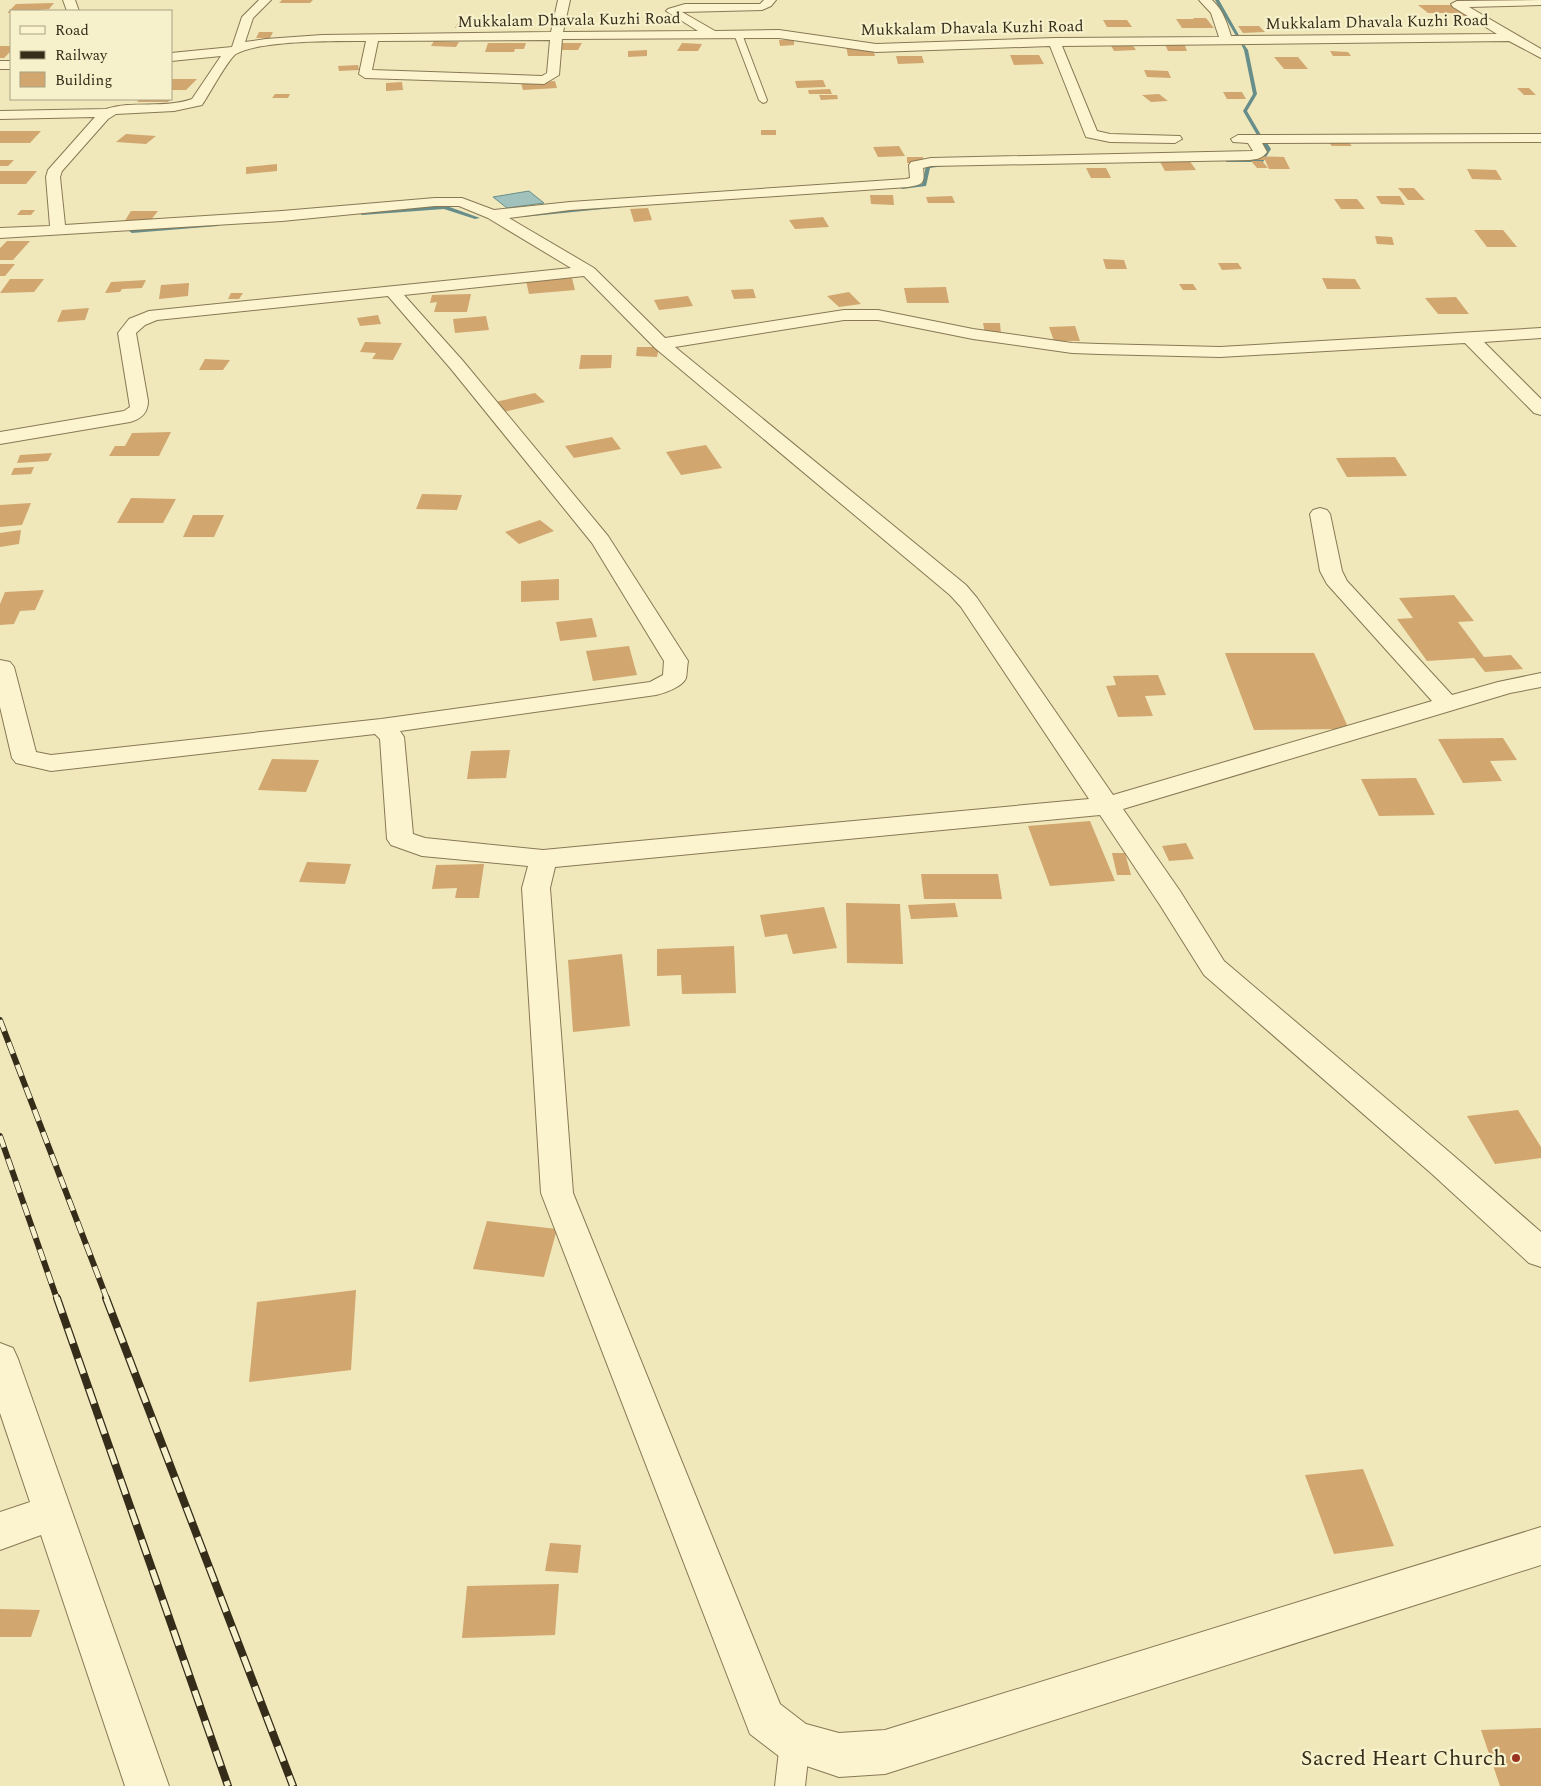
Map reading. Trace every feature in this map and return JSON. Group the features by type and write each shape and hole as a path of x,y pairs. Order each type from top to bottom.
{"street":[{"path":"0,115 107,113 119,110 191,106 197,102 234,49 248,17 265,0"},
{"path":"373,38 365,74 544,80 553,75 556,36 564,0"},
{"path":"714,35 672,11 685,7 762,7 770,0"},
{"path":"1205,0 1212,4 1219,16 1226,40"},
{"name":"Mukkalam Dhavala Kuzhi Road","path":"1454,3 1541,2"},
{"name":"Mukkalam Dhavala Kuzhi Road","path":"1454,3 1510,36"},
{"name":"Mukkalam Dhavala Kuzhi Road","path":"172,57 299,40 373,38 797,35 850,47 876,48 1055,42 1510,36"},
{"path":"1510,36 1533,35"},
{"path":"1510,36 1541,54"},
{"path":"1055,42 1091,134 1110,138 1187,139"},
{"path":"58,230 53,177 55,170 107,113"},
{"path":"1225,139 1541,138"},
{"path":"493,215 570,206 908,183 917,180 916,165 932,162 1249,156 1257,155 1260,152 1253,140"},
{"path":"0,233 282,216 462,202 493,215 588,271 661,344 958,590 969,603 1105,806 1170,898 1214,968 1541,1253"},
{"path":"0,438 114,420 130,416 139,409 127,333 131,326 141,319 155,315 588,271"},
{"path":"0,667 2,667 25,758 51,763 381,726 656,688 674,678 676,661 601,540 457,366 392,292"},
{"path":"661,344 844,315 862,314 878,315 1027,342 1099,350 1220,352 1541,333"},
{"path":"1468,336 1541,409"},
{"path":"1320,514 1331,571 1338,584 1448,705"},
{"path":"381,726 392,737 400,839 422,847 543,859 1105,806 1506,687 1541,680"},
{"path":"543,859 536,888 557,1193 765,1720 795,1742 839,1755 884,1752 1541,1546"},
{"path":"0,1359 147,1786"},
{"path":"0,1531 53,1512"}],"lane":[{"path":"738,34 763,100"},
{"path":"790,1786 795,1742"}],"water":[{"path":"529,191 544,203 507,208 493,197"}],"building":[{"path":"282,0 313,0 310,3 279,3"},
{"path":"54,3 49,9 10,10 16,4"},
{"path":"1418,5 1453,5 1468,16 1455,16 1451,13 1428,13"},
{"path":"1206,18 1214,28 1182,28 1176,19"},
{"path":"459,20 482,20 478,28 455,28"},
{"path":"1103,20 1127,20 1132,27 1107,27"},
{"path":"1238,26 1259,26 1265,32 1243,33"},
{"path":"259,32 273,32 270,38 256,38"},
{"path":"779,40 794,40 794,45 780,46"},
{"path":"434,41 459,42 456,47 431,46"},
{"path":"1164,42 1184,43 1187,51 1168,51"},
{"path":"488,43 526,43 524,49 515,49 514,52 485,52"},
{"path":"559,43 582,43 578,50 556,50"},
{"path":"682,43 702,44 698,51 677,51"},
{"path":"1131,43 1136,50 1114,51 1110,44"},
{"path":"0,46 10,46 10,52 4,58 0,58"},
{"path":"846,46 872,46 875,56 848,56"},
{"path":"647,50 647,56 628,57 628,51"},
{"path":"1330,51 1348,52 1351,56 1333,56"},
{"path":"1010,55 1039,55 1044,64 1014,65"},
{"path":"896,56 922,56 924,63 898,64"},
{"path":"1274,57 1298,57 1308,69 1284,69"},
{"path":"358,65 359,70 339,71 338,66"},
{"path":"1144,70 1168,71 1171,78 1147,77"},
{"path":"172,79 197,79 186,90 172,90"},
{"path":"823,80 826,87 797,88 795,81"},
{"path":"555,81 557,88 523,90 521,83"},
{"path":"402,82 403,90 386,91 386,83"},
{"path":"1517,88 1529,88 1536,95 1524,95"},
{"path":"830,89 832,94 809,94 808,90"},
{"path":"1223,92 1242,92 1246,99 1227,99"},
{"path":"275,94 290,94 288,98 272,98"},
{"path":"1159,94 1168,101 1151,102 1142,95"},
{"path":"819,95 837,95 838,99 821,100"},
{"path":"139,100 170,100 168,102 137,102"},
{"path":"761,130 776,130 776,135 761,135"},
{"path":"0,131 41,131 30,143 0,143"},
{"path":"126,134 156,136 146,144 116,142"},
{"path":"1325,139 1345,139 1352,146 1332,146"},
{"path":"899,146 905,156 878,157 873,147"},
{"path":"1247,156 1284,157 1290,169 1269,169 1265,160 1249,160"},
{"path":"907,157 923,157 923,163 907,163"},
{"path":"0,160 14,160 8,166 0,166"},
{"path":"1159,160 1189,160 1196,170 1165,171"},
{"path":"1251,161 1262,161 1268,168 1257,168"},
{"path":"277,164 277,171 246,174 246,167"},
{"path":"1086,168 1106,168 1111,178 1091,178"},
{"path":"1467,169 1496,170 1502,180 1472,179"},
{"path":"0,171 37,171 26,184 0,184"},
{"path":"1398,188 1414,188 1425,200 1408,200"},
{"path":"870,195 893,195 894,205 871,204"},
{"path":"952,196 955,203 928,203 926,197"},
{"path":"1376,196 1400,196 1405,205 1381,204"},
{"path":"1334,199 1357,199 1365,209 1341,209"},
{"path":"648,208 652,220 634,222 630,209"},
{"path":"21,210 35,210 31,215 17,215"},
{"path":"131,211 158,211 150,221 124,222"},
{"path":"823,217 829,227 795,229 789,220"},
{"path":"1474,230 1503,230 1517,247 1487,247"},
{"path":"1375,236 1392,237 1394,245 1377,244"},
{"path":"7,241 30,241 13,260 0,260 0,248"},
{"path":"1103,259 1124,260 1127,269 1106,269"},
{"path":"1218,263 1238,263 1242,269 1222,270"},
{"path":"0,264 15,264 5,276 0,276"},
{"path":"572,278 575,290 529,294 526,281"},
{"path":"1322,278 1355,279 1361,289 1327,289"},
{"path":"10,279 44,279 34,292 0,293"},
{"path":"146,280 142,288 122,289 120,292 105,293 111,282"},
{"path":"189,283 188,296 159,299 161,285"},
{"path":"1179,284 1193,284 1197,290 1183,290"},
{"path":"946,287 949,303 907,303 904,288"},
{"path":"753,289 756,298 734,299 731,290"},
{"path":"849,292 861,304 839,307 827,296"},
{"path":"231,293 243,293 239,299 228,299"},
{"path":"471,294 467,312 434,312 437,302 430,303 432,295"},
{"path":"688,296 693,306 659,310 654,300"},
{"path":"1456,297 1469,314 1438,314 1425,298"},
{"path":"89,308 85,320 57,322 62,310"},
{"path":"378,315 381,324 360,326 357,318"},
{"path":"486,316 489,330 455,333 453,319"},
{"path":"983,323 1000,323 1001,334 985,334"},
{"path":"1075,326 1080,341 1054,341 1049,327"},
{"path":"365,342 402,343 393,360 372,359 376,353 360,352"},
{"path":"637,347 659,347 657,357 636,356"},
{"path":"581,355 612,355 611,368 579,369"},
{"path":"205,359 230,360 223,370 199,370"},
{"path":"535,393 545,402 504,412 495,402"},
{"path":"171,432 159,456 109,456 115,446 125,446 132,433"},
{"path":"612,437 621,449 574,458 565,446"},
{"path":"706,445 722,468 681,475 666,452"},
{"path":"52,453 48,461 17,463 20,455"},
{"path":"1395,457 1407,476 1347,477 1336,458"},
{"path":"34,467 31,474 11,475 14,468"},
{"path":"422,494 462,495 457,510 416,509"},
{"path":"131,498 176,499 163,523 117,523"},
{"path":"31,503 22,525 0,527 0,505"},
{"path":"193,515 224,515 214,537 183,537"},
{"path":"540,520 554,531 519,544 505,532"},
{"path":"21,530 19,544 0,547 0,533"},
{"path":"559,579 559,600 521,602 521,581"},
{"path":"44,590 35,610 20,611 14,624 0,625 0,604 5,592"},
{"path":"1454,595 1474,621 1458,622 1484,657 1511,655 1523,669 1485,672 1474,658 1427,661 1397,619 1413,618 1399,598"},
{"path":"592,618 597,637 560,641 556,622"},
{"path":"629,646 637,675 593,681 586,651"},
{"path":"1225,653 1314,653 1349,729 1254,730"},
{"path":"1158,675 1166,695 1145,696 1153,716 1118,717 1106,686 1116,685 1113,676"},
{"path":"1503,738 1517,760 1490,761 1502,781 1463,783 1438,739"},
{"path":"510,750 506,778 467,779 471,751"},
{"path":"272,759 319,760 306,792 258,790"},
{"path":"1416,778 1435,815 1379,816 1361,779"},
{"path":"1090,821 1115,881 1050,886 1028,826"},
{"path":"1186,843 1194,859 1169,861 1162,846"},
{"path":"1112,853 1125,853 1131,875 1117,875"},
{"path":"307,862 351,864 345,884 299,882"},
{"path":"484,864 479,898 455,898 457,888 432,889 436,865"},
{"path":"921,874 998,874 1002,899 924,899"},
{"path":"846,903 900,904 903,964 847,963"},
{"path":"955,903 958,917 911,919 908,905"},
{"path":"824,907 837,948 793,954 787,934 765,937 760,915"},
{"path":"734,946 736,993 682,994 681,975 657,976 657,949"},
{"path":"622,954 630,1026 573,1032 568,960"},
{"path":"1518,1110 1541,1147 1541,1158 1495,1164 1467,1116"},
{"path":"487,1221 557,1229 544,1277 473,1269"},
{"path":"356,1290 351,1370 249,1382 257,1302"},
{"path":"1363,1469 1394,1546 1334,1554 1305,1475"},
{"path":"550,1543 581,1545 578,1573 545,1571"},
{"path":"559,1584 555,1635 462,1638 467,1586"},
{"path":"0,1609 40,1610 31,1637 0,1637"},
{"name":"Sacred Heart Church","path":"1541,1728 1541,1786 1500,1786 1481,1730"}],"waterway":[{"path":"1217,0 1238,36"},
{"path":"1243,44 1246,50 1255,94 1245,111 1259,135"},
{"path":"1227,160 1261,161 1268,149 1265,144"},
{"path":"902,187 924,185 928,167 948,164"},
{"path":"523,215 621,206"},
{"path":"362,213 444,207 477,218"},
{"path":"132,231 216,225"}],"railway":[{"path":"0,1020 107,1299"},
{"path":"0,1136 57,1299"},
{"path":"57,1298 228,1786"},
{"path":"106,1298 293,1786"}],"place":[{"name":"Sacred Heart Church","path":"1516,1758"}]}
